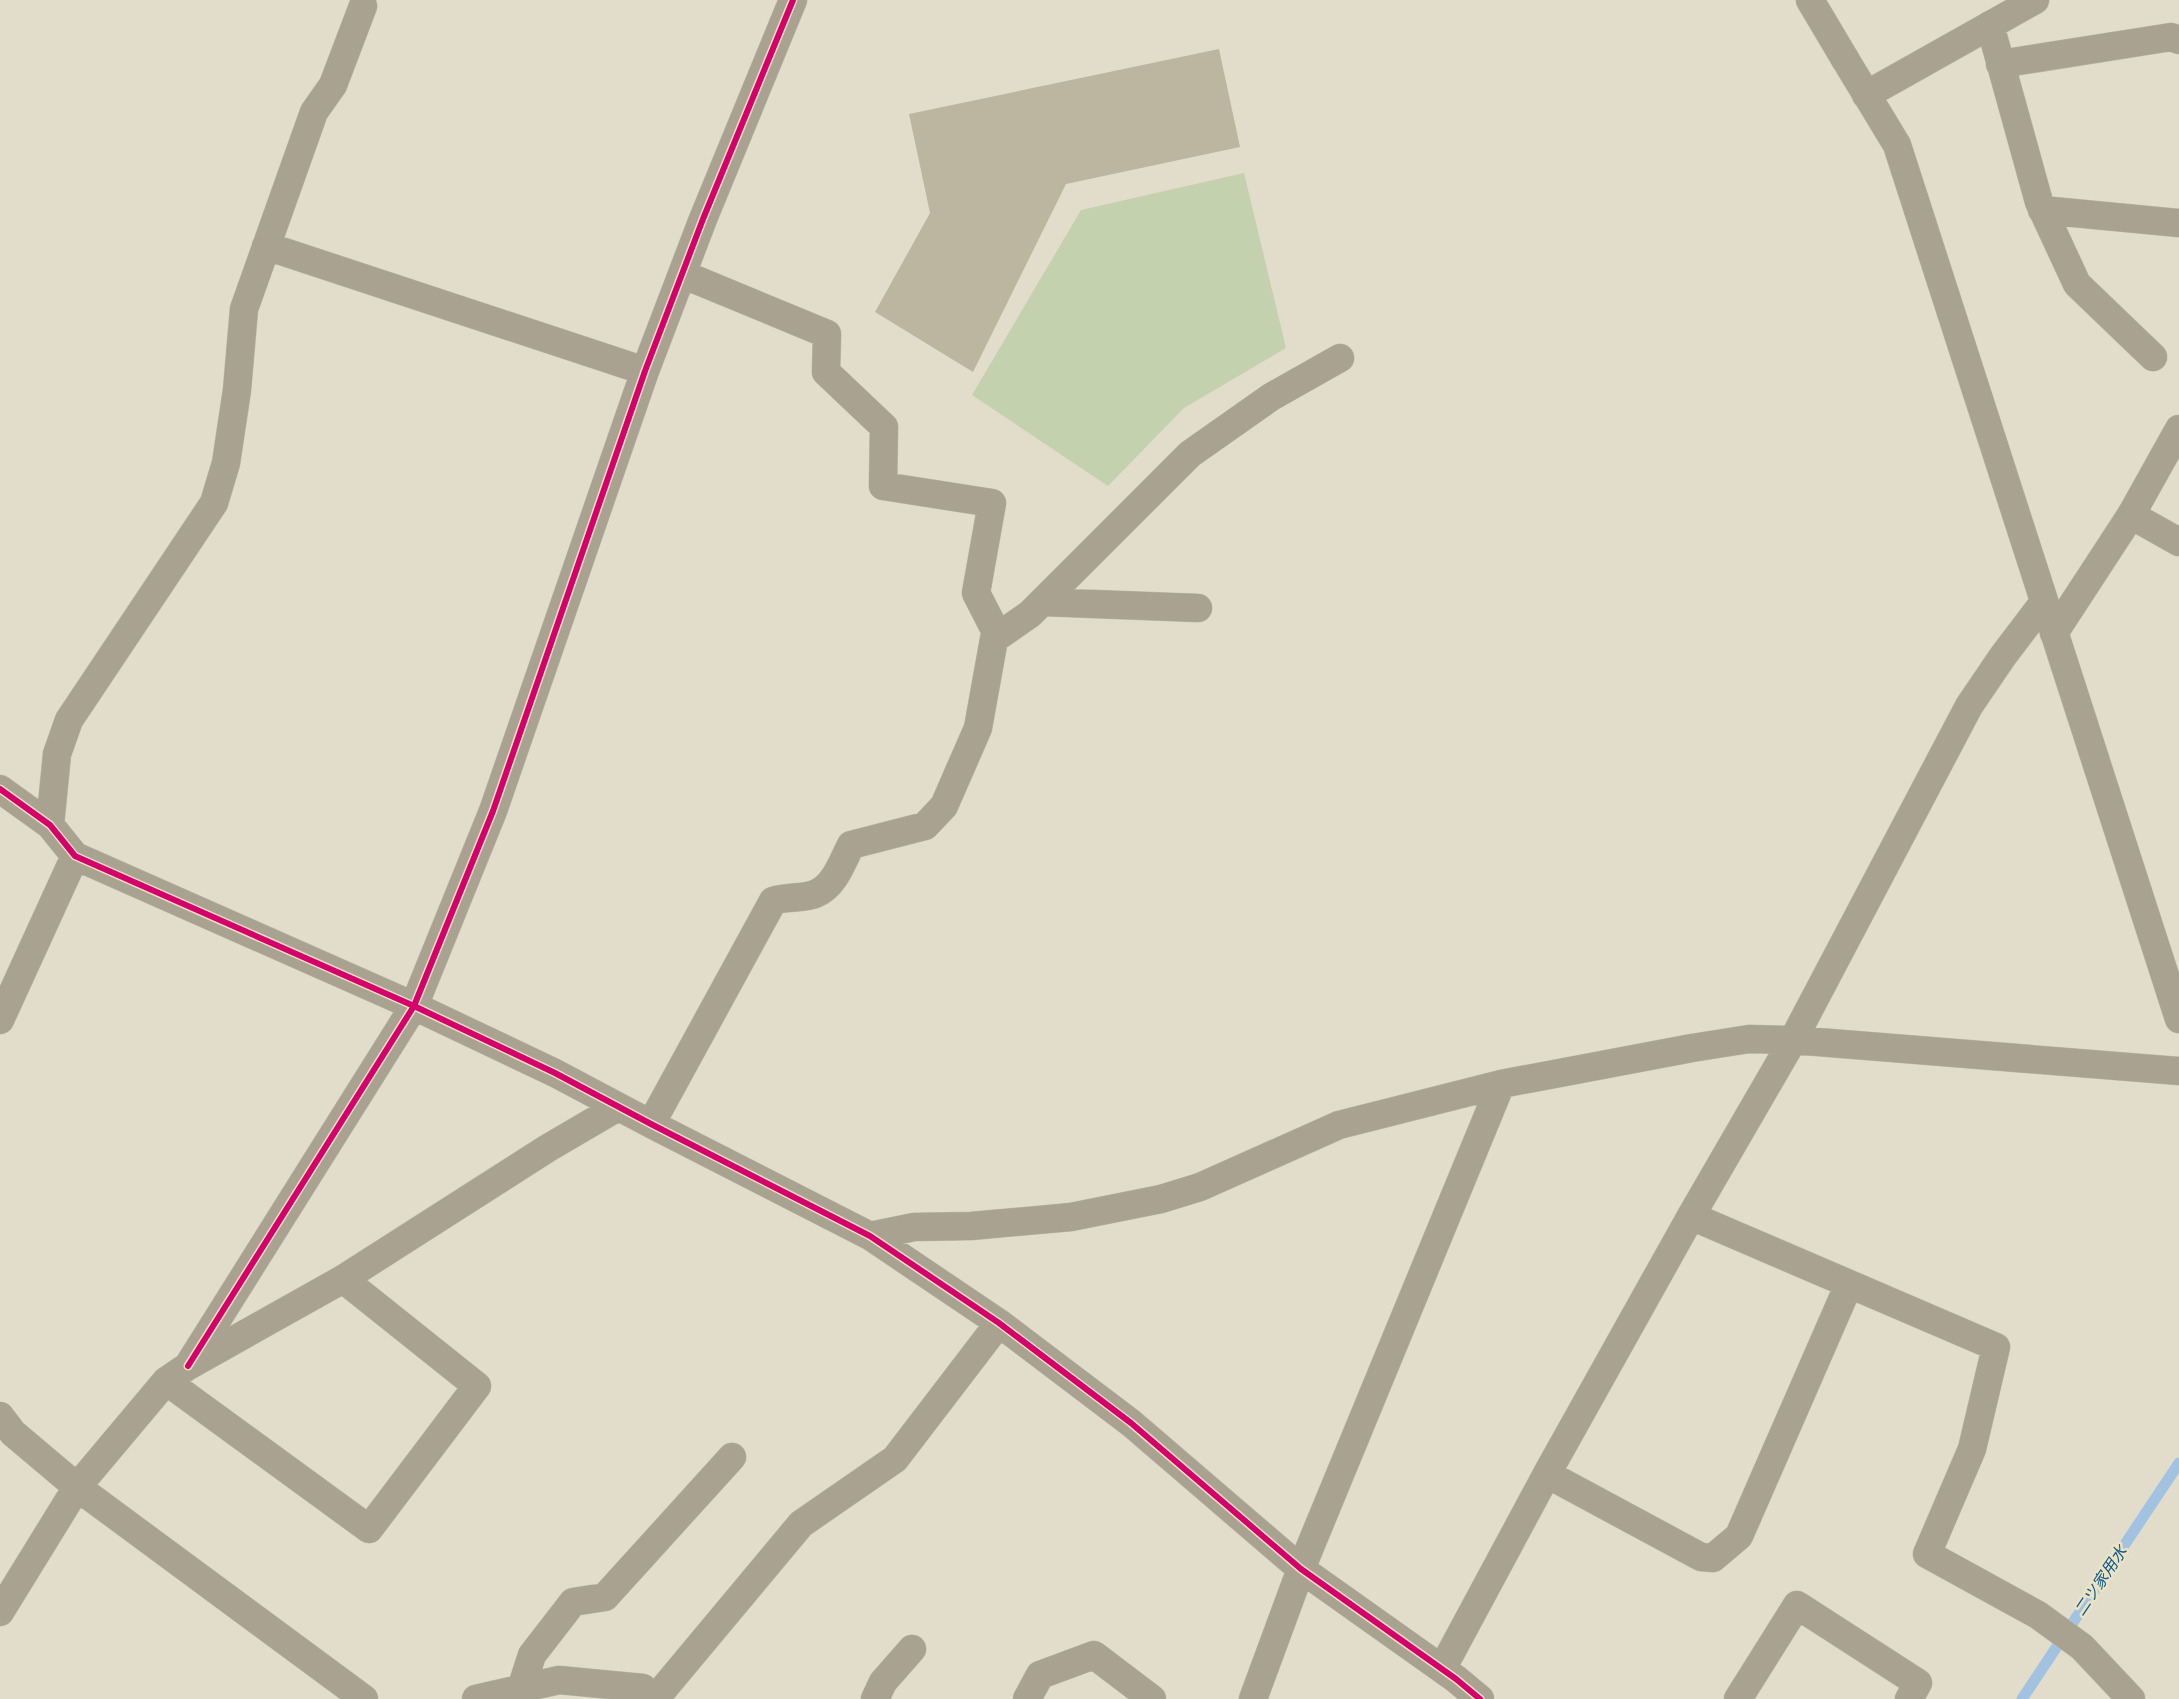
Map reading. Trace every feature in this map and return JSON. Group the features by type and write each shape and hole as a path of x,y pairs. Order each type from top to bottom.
{"street":[{"path":"188,1366 414,1006 493,811 645,371 682,274 793,0"},
{"path":"1810,0 1897,146 2179,1019"},
{"path":"1866,94 2036,0"},
{"path":"50,825 57,754 68,720 214,503 226,464 238,390 244,309 314,112 333,85 363,6"},
{"path":"1990,26 2042,210 2077,284 2153,357"},
{"path":"2000,64 2171,38 2179,40"},
{"path":"2042,210 2179,223"},
{"path":"266,246 645,371"},
{"path":"682,274 827,334 826,372 884,427 883,486 992,503 976,594 998,636"},
{"path":"651,1124 773,901 784,897 815,894 831,883 852,844 925,826 944,806 978,728 994,639 1030,614 1190,454 1271,397 1340,358"},
{"path":"2054,633 2130,516 2179,429"},
{"path":"2130,516 2179,542"},
{"path":"1042,602 1198,608"},
{"path":"1442,1669 1547,1474 1691,1216 1793,1040 1969,706 2003,656 2044,602"},
{"path":"0,789 50,825 75,856 414,1006 555,1073 870,1236 998,1324 1131,1423 1301,1569 1442,1669 1480,1699"},
{"path":"0,1020 75,856"},
{"path":"870,1236 914,1227 971,1226 1071,1216 1161,1199 1200,1187 1339,1125 1501,1084 1749,1039 1793,1040 2179,1071"},
{"path":"1253,1699 1301,1569 1501,1084"},
{"path":"0,1612 77,1487 166,1381 188,1366 343,1279 548,1148 618,1107"},
{"path":"1691,1216 1996,1347 1972,1449 1927,1554 2038,1615 2082,1647 2131,1699"},
{"path":"166,1381 369,1529 477,1386 343,1279"},
{"path":"1547,1474 1701,1557 1714,1558 1739,1536 1849,1284"},
{"path":"476,1699 559,1680 643,1688 655,1699 800,1524 895,1459 998,1324"},
{"path":"0,1416 13,1433 77,1487 364,1699"},
{"path":"521,1689 532,1655 573,1602 605,1597 732,1457"},
{"path":"1738,1699 1797,1605 1918,1683 1909,1699"},
{"path":"875,1699 883,1682 912,1649"},
{"path":"1027,1699 1040,1675 1094,1655 1152,1699"}],"green space":[{"path":"1244,173 1286,348 1184,408 1108,486 972,395 1081,210"}],"building":[{"path":"1219,49 1240,147 1066,184 973,372 875,312 930,213 909,114"}],"waterway":[{"name":"二ツ家用水","path":"2022,1699 2179,1463"}],"cycle path":[{"path":"188,1366 414,1006 493,811 645,371 703,219 793,0"},
{"path":"0,789 50,825 75,856 414,1006 555,1073 870,1236 999,1323 1131,1423 1301,1569 1456,1679 1480,1699"}]}
